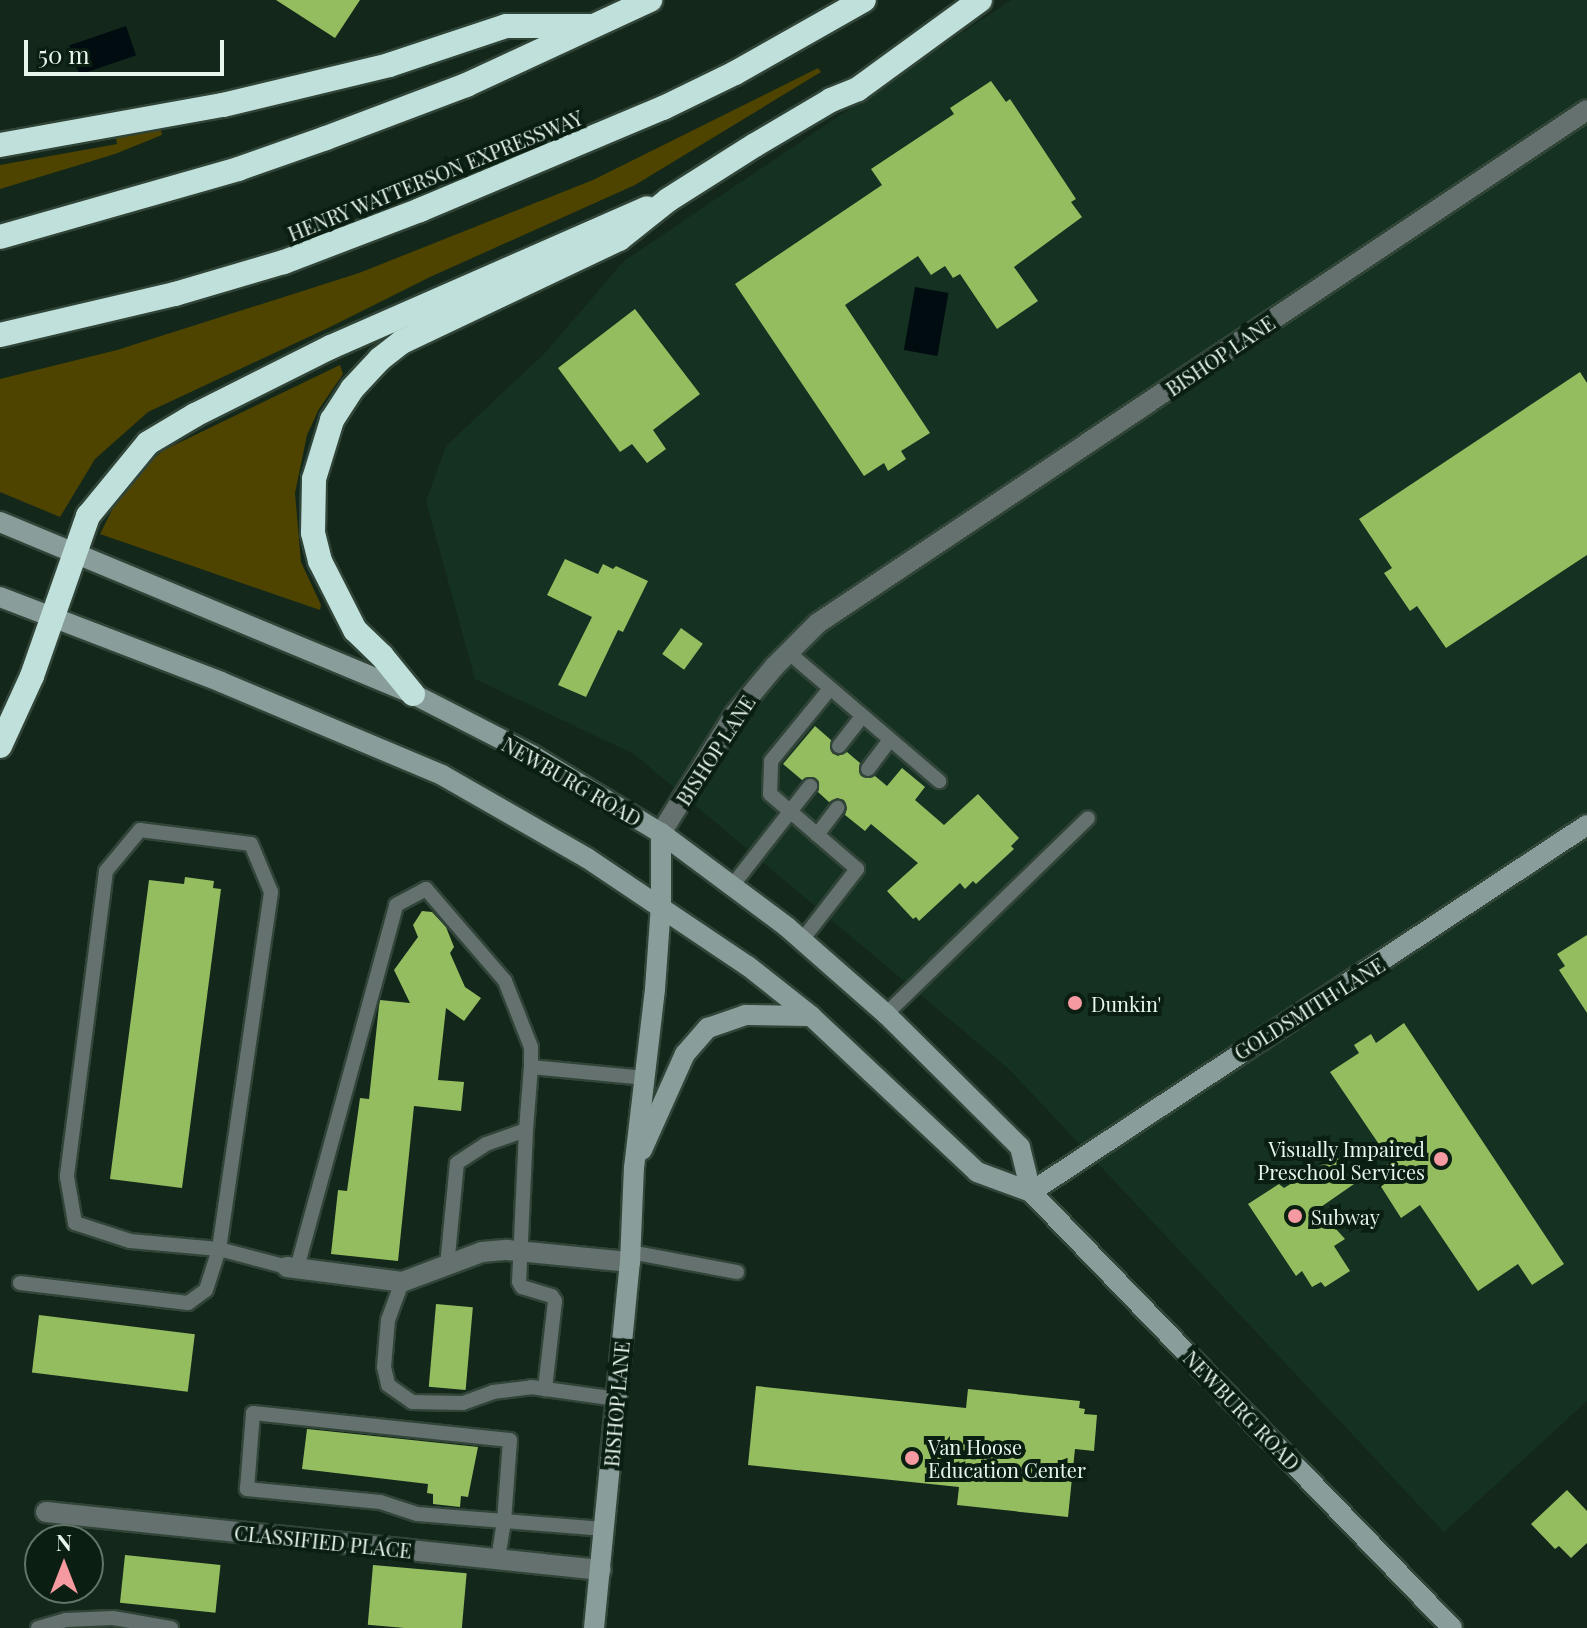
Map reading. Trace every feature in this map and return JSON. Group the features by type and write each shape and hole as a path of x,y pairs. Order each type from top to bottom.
{"highway":[{"path":"0,237 238,169 466,85 650,0"},
{"name":"HENRY WATTERSON EXPRESSWAY","path":"0,335 202,286 284,262 406,215 663,108 735,73 864,0"},
{"path":"413,694 382,656 355,630 320,561 313,533 314,479 332,420 352,389 402,342 619,239 668,200 818,107 858,89 980,0"},
{"path":"0,145 223,105 389,65 506,26 597,26"},
{"path":"0,746 27,688 72,553 88,516 148,443 195,415 331,347 609,222 668,200"}],"main road":[{"name":"NEWBURG ROAD","path":"0,522 413,694 532,755 661,833 802,940 886,1014 1020,1147 1031,1192"},
{"name":"NEWBURG ROAD","path":"0,597 221,682 442,775 587,858 661,905 811,1016 977,1172 1031,1192 1452,1628"},
{"name":"GOLDSMITH LANE","path":"1031,1192 1587,825"},
{"name":"BISHOP LANE","path":"594,1628 630,1257 634,1168 661,905 661,833"},
{"path":"634,1168 685,1054 708,1028 745,1015 811,1016"}],"street":[{"name":"BISHOP LANE","path":"661,833 735,714 788,652 848,601 1587,110"},
{"path":"292,1268 402,1282 482,1252 630,1257"},
{"name":"CLASSIFIED PLACE","path":"46,1512 601,1570"}],"lane":[{"path":"788,652 861,718 939,781"},
{"path":"802,940 857,869 770,794 771,761 829,690"},
{"path":"839,746 861,718"},
{"path":"868,769 889,741"},
{"path":"732,886 810,786"},
{"path":"817,835 837,808"},
{"path":"886,1014 1088,818"},
{"path":"20,1283 188,1303 206,1290 219,1249 271,892 251,844 140,830 106,871 67,1177 75,1223 130,1241 219,1249 292,1268 396,905 426,889 505,981 531,1047 519,1282 522,1287 552,1296 555,1301 545,1389"},
{"path":"531,1067 645,1078"},
{"path":"447,1266 457,1163 486,1144 526,1130"},
{"path":"630,1257 737,1272"},
{"path":"402,1282 388,1320 384,1367 388,1385 412,1402 463,1403 493,1392 531,1387 617,1399"},
{"path":"498,1559 504,1521 510,1440 253,1413 247,1489 380,1502 417,1514 504,1521 604,1529"},
{"path":"38,1628 66,1620 113,1618 171,1628"}],"shaded area":[{"path":"1011,0 1587,0 1587,1401 1444,1532 1010,1070 634,754 475,679 426,501 446,446 546,352 624,261"},
{"path":"126,26 136,55 79,75 69,46"},
{"path":"818,68 821,72 635,185 430,277 148,412 95,459 60,517 0,492 0,379 117,350 359,273 593,180"},
{"path":"161,130 162,135 115,154 0,189 0,165 117,144 116,138"},
{"path":"915,287 948,293 937,356 904,350"},
{"path":"340,365 343,374 319,409 307,435 295,493 301,562 321,605 320,610 100,534 119,496 139,471 164,450"}],"building":[{"path":"276,0 360,0 335,38"},
{"path":"991,81 1006,102 1010,99 1076,199 1071,202 1082,217 1014,267 1038,301 997,329 960,274 953,278 945,266 931,275 918,256 845,305 930,433 901,451 906,459 888,471 884,463 864,476 735,284 882,185 871,169 954,114 950,108"},
{"path":"635,309 700,394 653,430 666,449 647,463 632,444 620,452 558,368"},
{"path":"1580,372 1587,383 1587,555 1446,648 1417,606 1410,611 1384,573 1392,568 1359,519"},
{"path":"565,559 598,574 603,564 613,569 616,566 648,581 623,632 618,630 586,697 558,685 592,617 547,595"},
{"path":"681,628 703,644 684,670 662,654"},
{"path":"815,726 831,740 832,753 838,756 847,752 860,763 859,772 863,777 875,776 887,786 902,768 925,787 915,800 944,825 978,794 1019,838 1011,846 1014,849 976,884 973,881 965,889 960,883 919,921 916,917 913,919 887,891 918,863 871,824 865,831 845,815 847,808 844,800 837,798 829,802 818,792 819,783 815,778 802,780 783,764"},
{"path":"185,877 214,881 213,888 221,889 182,1188 110,1179 149,880 184,884"},
{"path":"422,911 432,912 446,927 454,947 450,953 465,987 481,998 464,1021 446,1008 438,1080 464,1082 461,1111 414,1106 398,1261 331,1254 338,1190 347,1191 360,1098 369,1099 380,1000 410,1003 394,970 418,937 413,925"},
{"path":"1587,935 1587,1013 1559,970 1565,966 1557,954"},
{"name":"Visually Impaired Preschool Services","path":"1404,1023 1564,1264 1532,1285 1518,1264 1478,1291 1420,1205 1401,1218 1373,1174 1391,1162 1330,1072 1359,1053 1354,1045 1371,1034 1376,1043"},
{"path":"1336,1156 1354,1184 1318,1209 1345,1239 1334,1246 1350,1271 1325,1287 1321,1282 1312,1287 1302,1271 1296,1276 1248,1204 1279,1184 1284,1188"},
{"path":"436,1304 473,1307 466,1390 429,1387"},
{"path":"39,1315 195,1334 188,1392 32,1373"},
{"name":"Van Hoose Education Center","path":"756,1386 966,1408 968,1389 1080,1401 1079,1408 1085,1409 1084,1414 1097,1415 1094,1451 1075,1449 1068,1517 957,1505 959,1487 748,1465"},
{"path":"307,1429 478,1447 468,1497 461,1496 460,1507 433,1504 433,1494 427,1493 428,1484 302,1469"},
{"path":"1567,1490 1587,1511 1587,1543 1571,1558 1559,1546 1555,1549 1531,1524"},
{"path":"125,1555 220,1565 215,1613 120,1603"},
{"path":"373,1565 467,1573 462,1628 368,1625"}],"place":[{"name":"Dunkin'","path":"1075,1003"},
{"name":"Visually Impaired Preschool Services","path":"1441,1159"},
{"name":"Subway","path":"1295,1216"},
{"name":"Van Hoose Education Center","path":"912,1458"}]}
